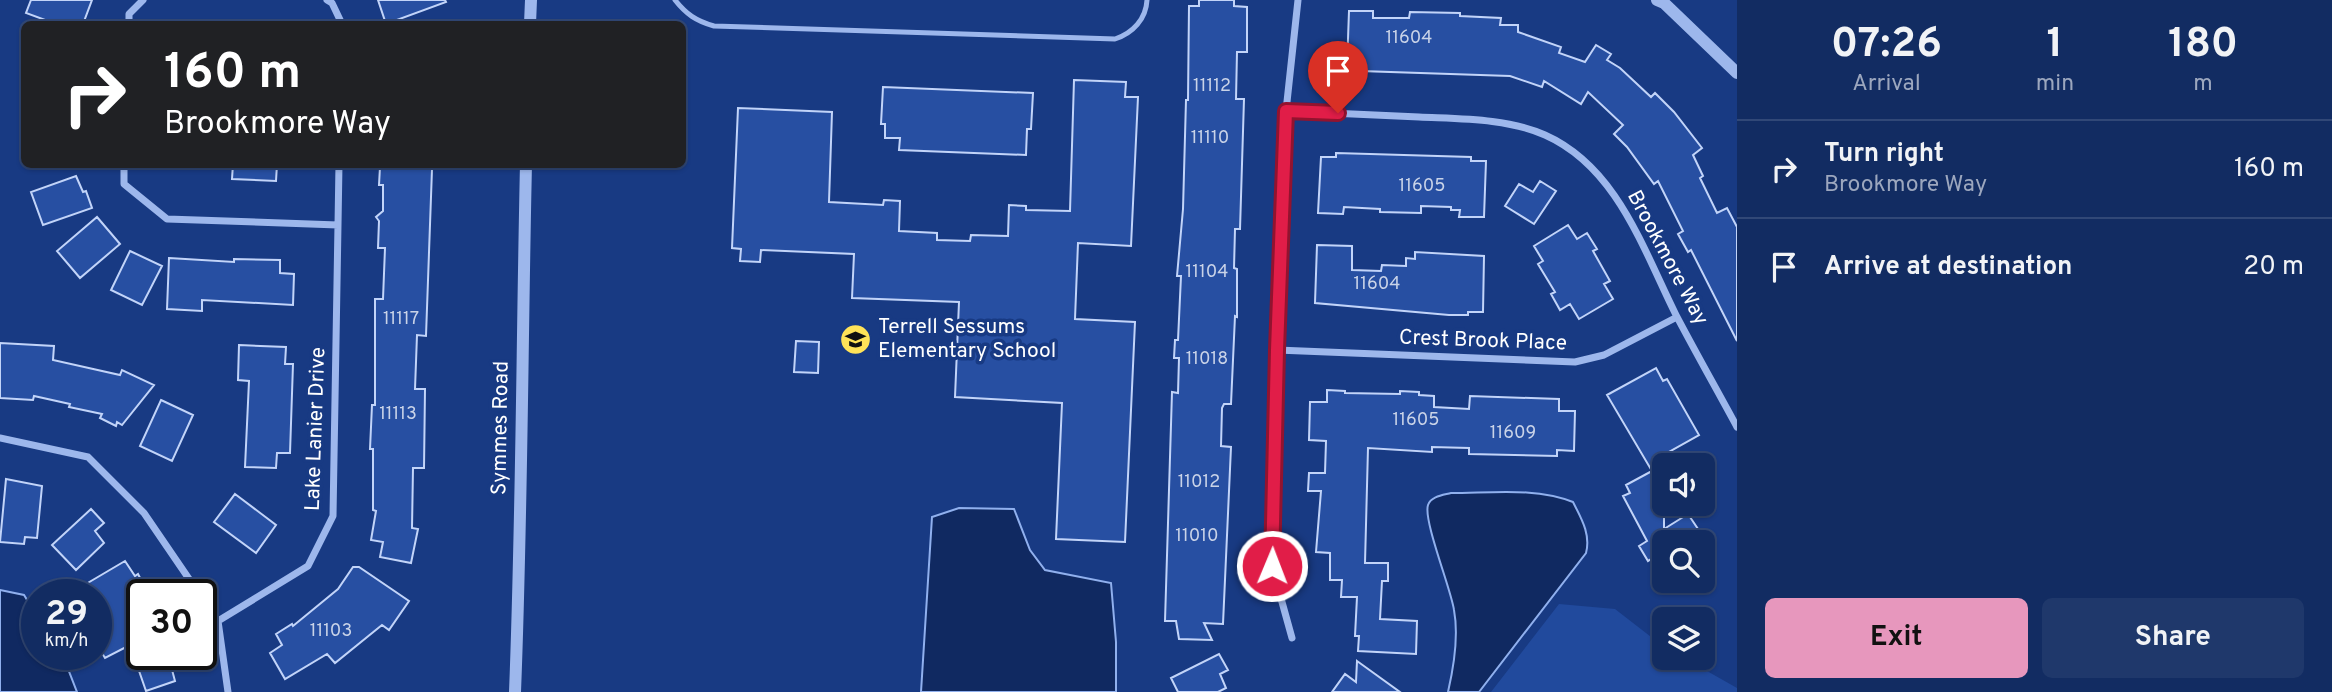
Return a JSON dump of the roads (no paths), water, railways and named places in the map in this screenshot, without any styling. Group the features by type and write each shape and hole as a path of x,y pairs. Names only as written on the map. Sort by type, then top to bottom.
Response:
{"street":[{"path":"129,21 129,14 143,0"},
{"path":"327,0 332,3 341,21"},
{"path":"530,21 531,0"},
{"path":"1292,638 1272,566 1286,111 1298,0"},
{"path":"1657,0 1664,3 1737,73"},
{"name":"Brookmore Way","path":"1286,111 1503,123 1544,135 1574,152 1597,172 1618,198 1677,317 1737,427"},
{"path":"124,168 124,184 167,219 338,225"},
{"name":"Lake Lanier Drive","path":"218,621 308,566 333,516 340,168"},
{"name":"Symmes Road","path":"515,692 520,560 520,399 526,168"},
{"name":"Crest Brook Place","path":"1277,350 1575,362 1604,355 1677,317"},
{"path":"0,438 88,457 144,513 189,579"},
{"path":"218,621 228,692"}],"lane":[{"path":"675,0 685,13 699,22 714,26 1115,38 1128,35 1139,23 1147,0"}],"place":[{"name":"Terrell Sessums Elementary School","path":"855,339"}]}
